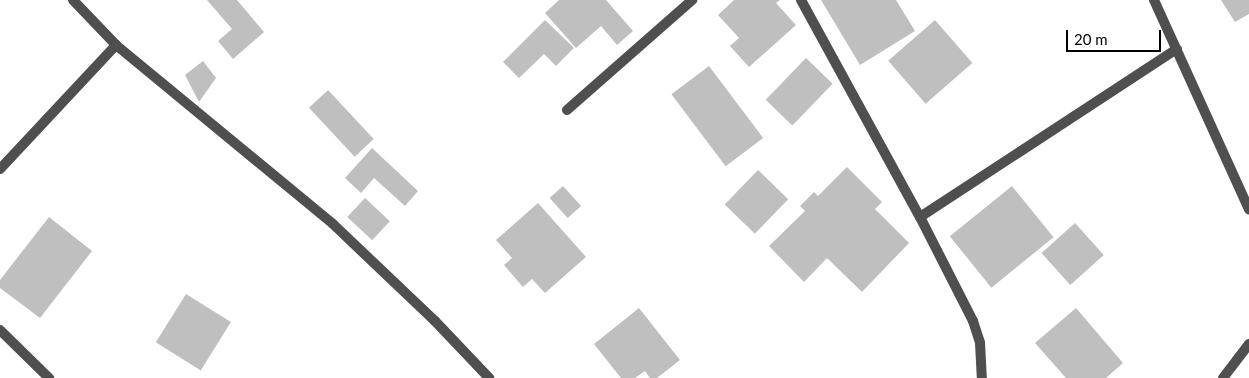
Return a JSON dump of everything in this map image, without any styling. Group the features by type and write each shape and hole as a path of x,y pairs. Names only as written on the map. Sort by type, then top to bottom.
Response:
{"street":[{"path":"73,0 116,45 334,224 435,321 489,378"},
{"path":"567,110 692,0"},
{"path":"801,0 920,217 973,321 980,343 982,378"},
{"path":"1154,0 1249,209"},
{"path":"0,169 116,45"},
{"path":"920,217 1177,50"},
{"path":"0,330 49,378"},
{"path":"1223,378 1249,344"}],"building":[{"path":"207,0 237,0 264,32 233,59 218,41 232,29"},
{"path":"559,0 606,0 633,31 617,45 601,26 576,48 545,13"},
{"path":"734,0 780,0 776,3 796,25 749,67 730,46 739,38 718,15"},
{"path":"821,0 896,0 915,31 860,65"},
{"path":"1221,0 1249,0 1249,14 1235,22"},
{"path":"545,20 574,48 556,66 544,54 519,78 503,62"},
{"path":"935,20 972,63 926,104 888,61"},
{"path":"806,58 833,84 792,125 766,100"},
{"path":"203,61 216,78 199,102 185,75"},
{"path":"709,66 763,138 726,166 671,94"},
{"path":"328,90 374,139 355,157 309,108"},
{"path":"372,148 418,191 405,206 374,178 361,193 345,178"},
{"path":"847,167 882,202 875,209 909,243 862,292 827,258 804,282 769,246 805,211 800,206 814,192 818,196"},
{"path":"758,170 788,199 755,234 725,205"},
{"path":"563,186 581,206 568,218 550,198"},
{"path":"1012,186 1054,237 991,288 950,236"},
{"path":"365,198 390,221 372,240 347,217"},
{"path":"538,203 586,257 545,293 532,279 523,287 504,265 512,258 496,240"},
{"path":"49,217 92,251 40,318 0,288 0,280"},
{"path":"1075,223 1104,255 1070,285 1042,253"},
{"path":"186,294 231,322 201,370 156,342"},
{"path":"639,308 680,360 657,378 650,378 645,371 635,378 621,378 594,344"},
{"path":"1076,308 1123,363 1106,378 1066,378 1035,343"}]}
